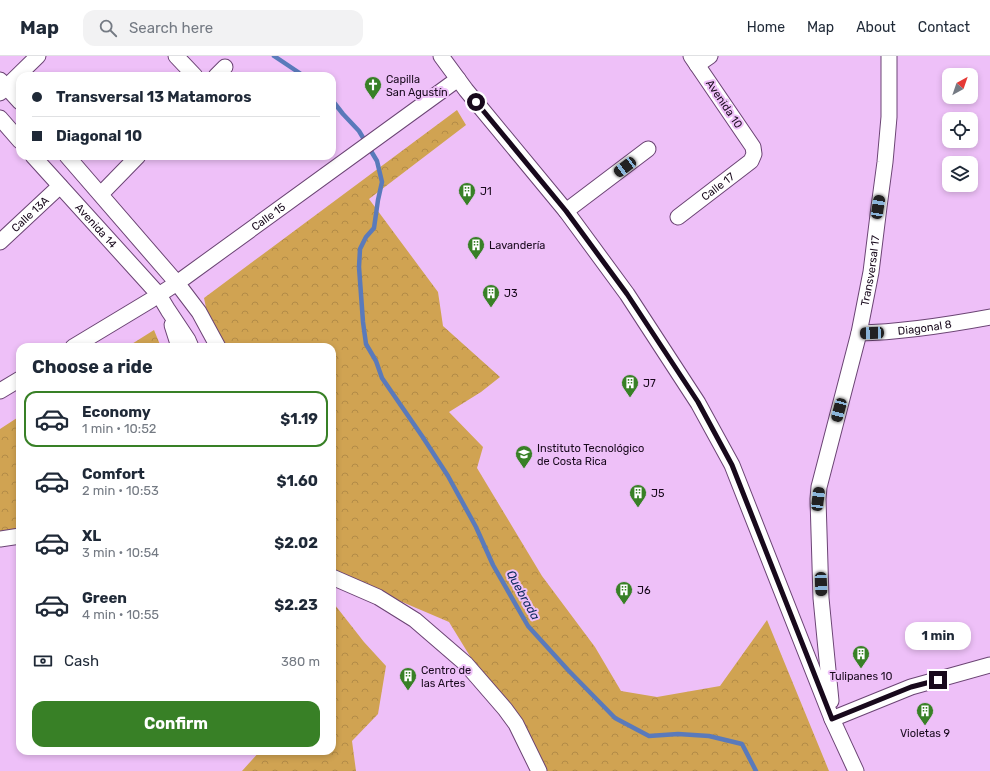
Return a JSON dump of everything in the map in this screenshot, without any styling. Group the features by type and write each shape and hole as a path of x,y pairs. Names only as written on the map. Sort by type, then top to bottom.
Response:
{"street":[{"path":"19,72 38,56"},
{"path":"176,56 191,72"},
{"path":"441,56 458,79 566,211 627,294 698,402 732,465 832,719 856,771"},
{"path":"694,61 710,56"},
{"name":"Transversal 17","path":"832,719 821,598 818,499 819,487 859,333 871,272 878,207 885,162 889,116 889,56"},
{"name":"Avenida 10","path":"694,61 753,147 754,154"},
{"path":"16,74 2,86 16,98"},
{"name":"Calle 15","path":"80,343 177,283 458,79"},
{"path":"0,118 16,136"},
{"path":"566,211 648,149"},
{"name":"Calle 17","path":"678,217 751,160 754,154"},
{"name":"Avenida 14","path":"37,160 159,295 168,310"},
{"path":"70,160 177,283 199,312 216,343"},
{"path":"100,194 134,160"},
{"name":"Calle 13A","path":"0,242 60,186"},
{"path":"168,310 178,343"},
{"path":"168,310 189,343"},
{"name":"Diagonal 8","path":"859,333 886,332 942,326 990,317"},
{"path":"0,391 16,381"},
{"path":"0,539 16,537"},
{"path":"336,579 378,597 415,620 466,664 516,724 539,771"},
{"path":"832,719 911,687 990,665"}],"green space":[{"path":"457,110 466,125 369,199 438,292 443,326 500,377 481,392 449,412 483,447 477,468 542,576 595,647 621,691 657,697 720,686 767,620 829,771 539,771 449,622 336,574 336,343 213,343 204,298"},
{"path":"154,330 159,343 133,343"},
{"path":"16,419 16,530 0,532 0,429"},
{"path":"336,606 364,642 386,666 378,714 352,741 356,771 242,771 256,755 336,755"}],"waterway":[{"path":"274,56 298,72"},
{"name":"Quebrada","path":"336,105 359,131 377,161 382,182 374,228 366,237 360,249 359,267 366,344 376,361 382,378 448,476 476,527 493,565 528,626 615,718 649,736 678,734 709,736 742,744 756,771"}],"place":[{"name":"Capilla San Agustín","path":"373,100"},
{"name":"J1","path":"467,206"},
{"name":"Lavandería","path":"476,260"},
{"name":"J3","path":"491,308"},
{"name":"J7","path":"630,398"},
{"name":"Instituto Tecnológico de Costa Rica","path":"524,469"},
{"name":"J5","path":"638,508"},
{"name":"J6","path":"624,605"},
{"name":"Tulipanes 10","path":"861,669"},
{"name":"Centro de las Artes","path":"408,691"},
{"name":"Violetas 9","path":"925,726"}],"route":[{"path":"476,102 566,211 627,294 698,402 732,465 832,719 911,687 938,680"}]}
